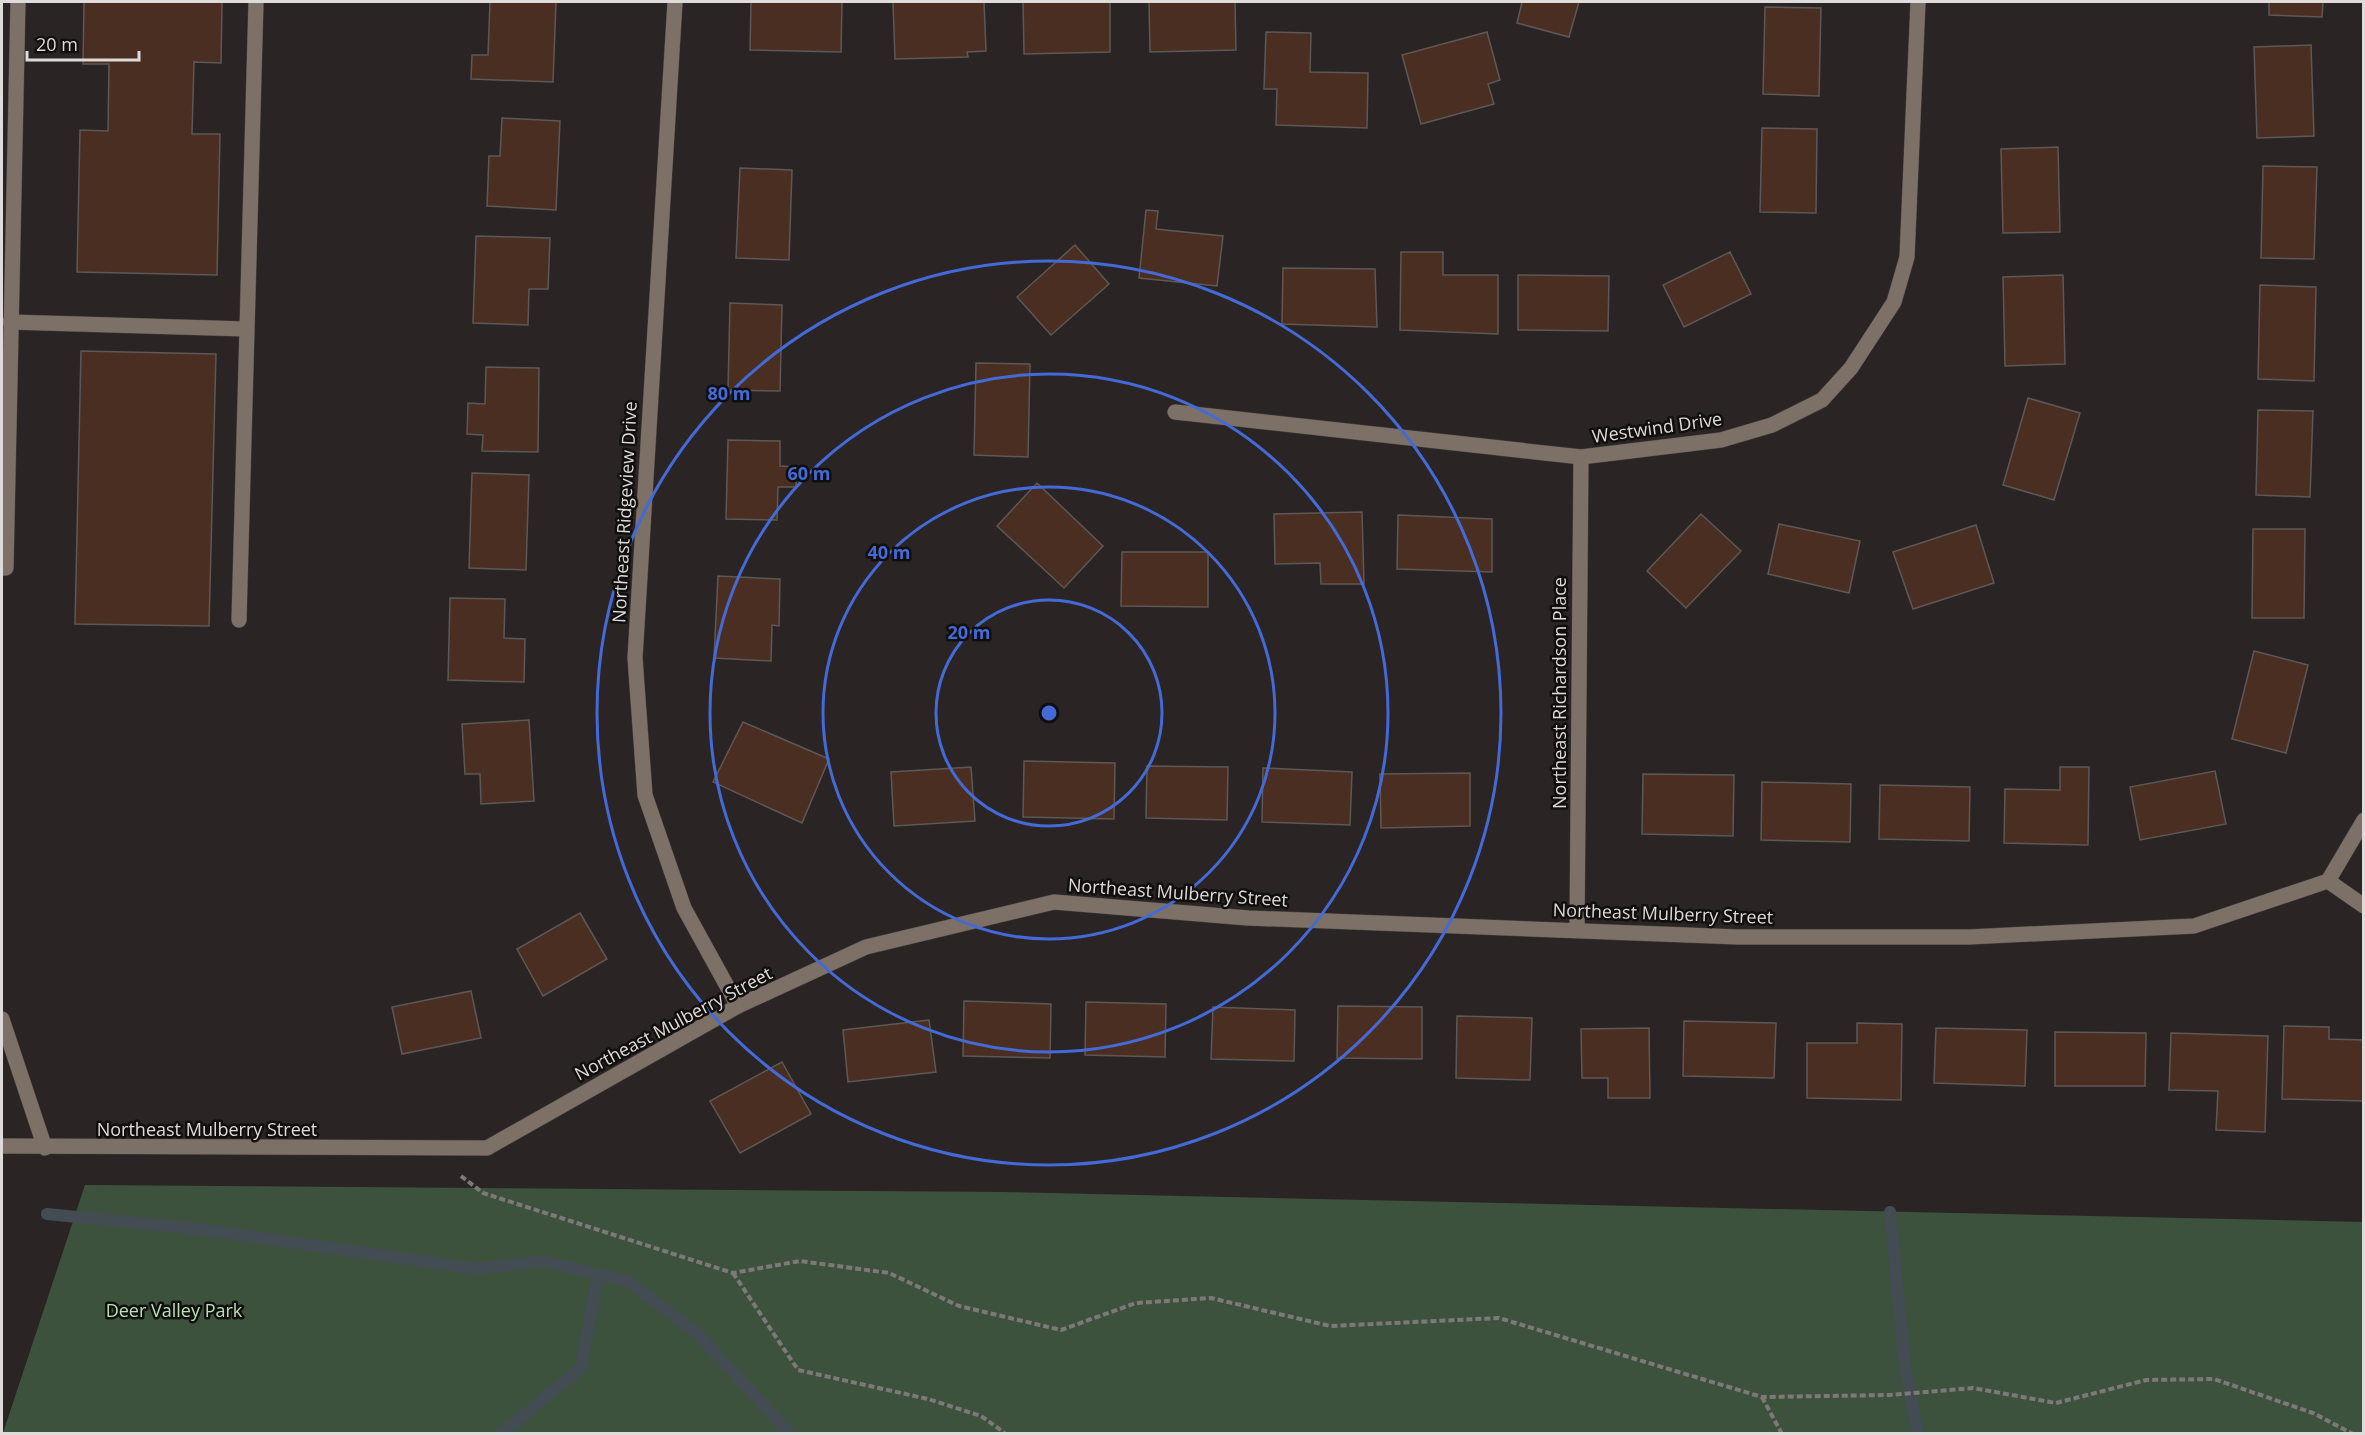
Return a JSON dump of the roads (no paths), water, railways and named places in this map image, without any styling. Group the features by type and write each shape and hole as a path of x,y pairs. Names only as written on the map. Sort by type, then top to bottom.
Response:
{"street":[{"path":"2,568 6,568 10,322 8,95 18,2"},
{"path":"238,620 256,2"},
{"name":"Northeast Ridgeview Drive","path":"675,2 635,658 645,795 684,908 738,1006"},
{"name":"Westwind Drive","path":"1175,412 1581,457 1721,440 1772,425 1822,400 1851,368 1894,302 1907,257 1918,2"},
{"path":"10,322 246,329"},
{"name":"Northeast Richardson Place","path":"1577,930 1581,457"},
{"path":"2364,820 2328,882 2364,906"},
{"name":"Northeast Mulberry Street","path":"2,1146 487,1149 738,1006 866,947 1054,902 1248,918 1738,937 1969,937 2194,926 2328,882"},
{"path":"2,1019 45,1148"}],"waterway":[{"path":"1890,1212 1905,1367 1918,1434"},
{"path":"47,1214 199,1229 477,1269 542,1261 628,1281 697,1333 790,1434"},
{"path":"501,1434 581,1368 598,1274"}],"park label":[{"name":"Deer Valley Park","path":"174,1310"}]}
